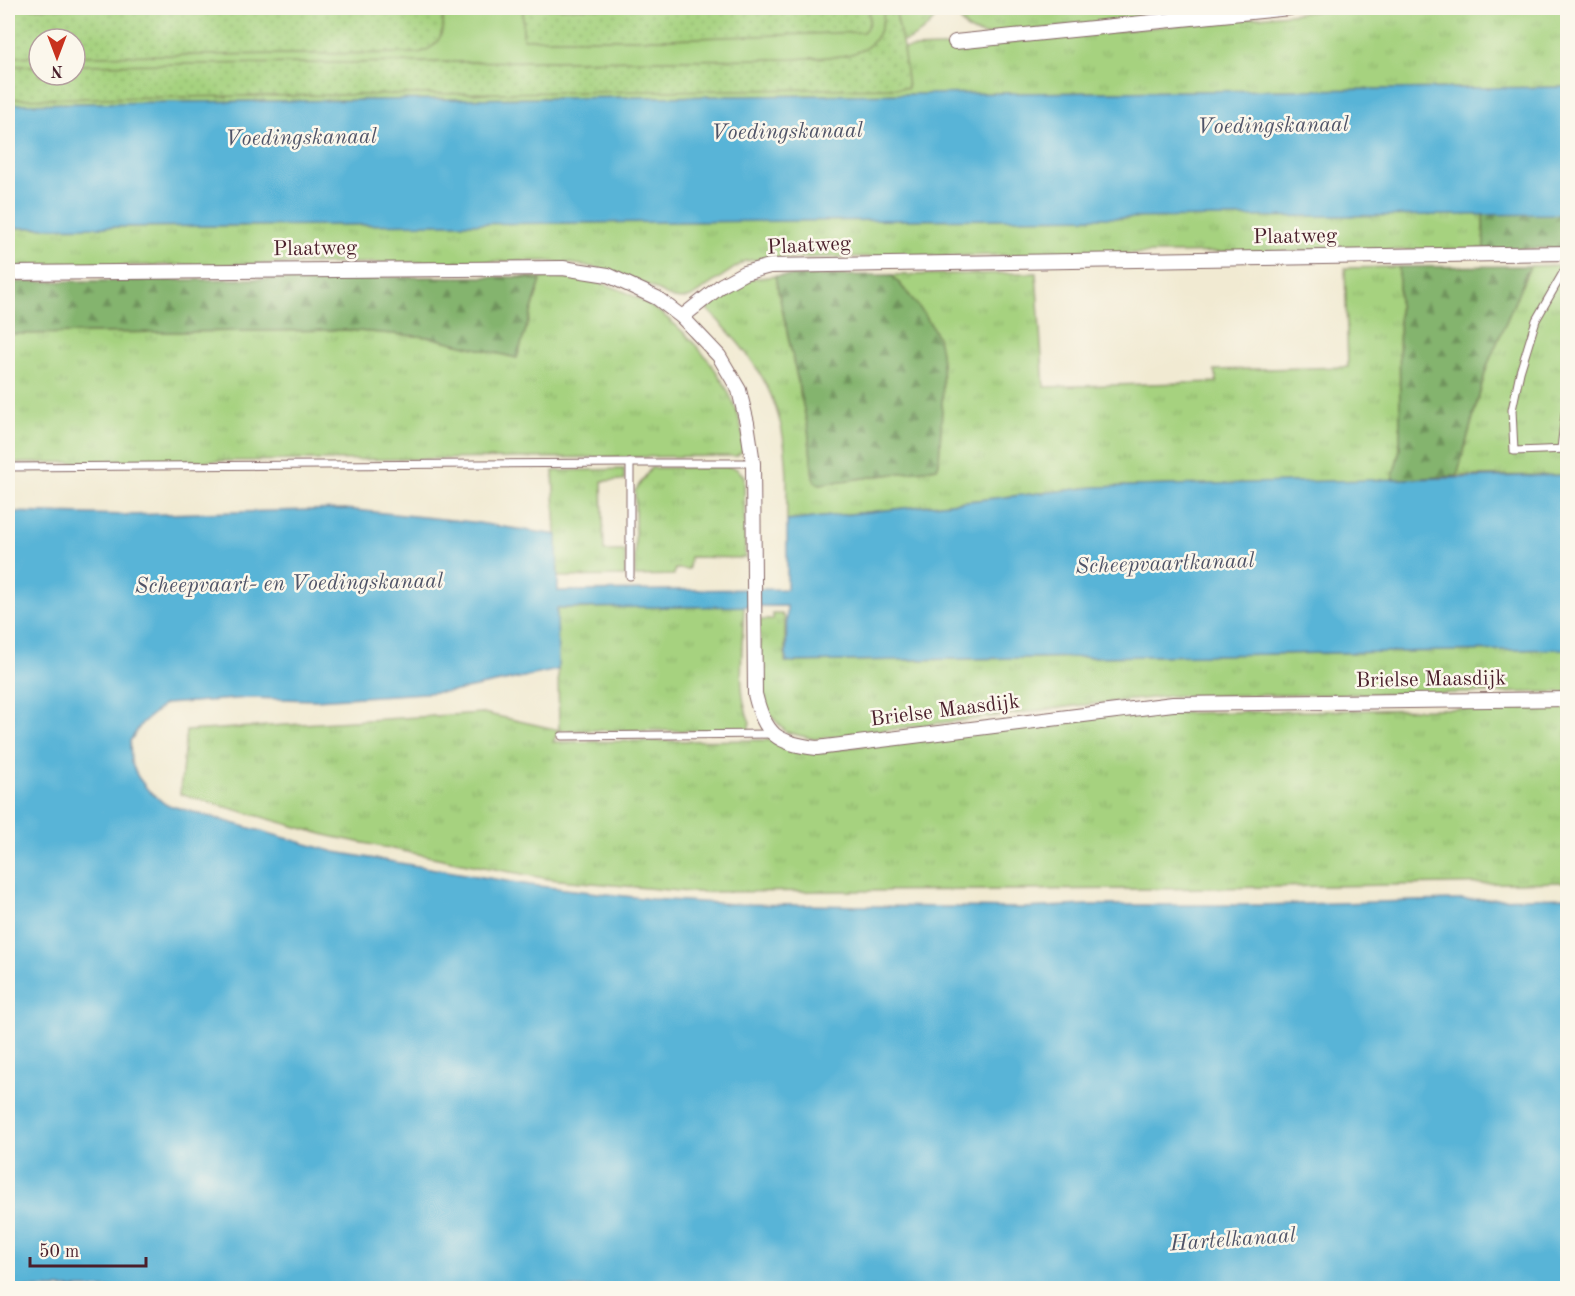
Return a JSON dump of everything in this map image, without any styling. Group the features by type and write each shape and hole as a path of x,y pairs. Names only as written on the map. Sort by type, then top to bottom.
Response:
{"street":[{"path":"955,42 1290,8"},
{"name":"Plaatweg","path":"8,273 563,268 608,275 657,298 682,317 722,285 744,273 770,266 1568,254"},
{"path":"682,317 719,356 739,390 747,423 753,463 755,694 760,715 772,734"},
{"name":"Brielse Maasdijk","path":"772,734 792,745 818,748 1173,704 1568,699"}],"lane":[{"path":"1568,264 1536,320 1520,372 1512,410 1514,451 1564,449 1568,388"},
{"path":"630,463 630,576"},
{"path":"8,467 753,463"},
{"path":"562,736 772,734"}],"green space":[{"path":"8,8 895,8 908,88 8,99"},
{"path":"440,8 523,8 523,39 668,39 863,32 869,24 869,8 884,8 881,26 875,39 866,48 841,56 794,59 87,65 87,56 419,53 433,46 441,36"},
{"path":"884,8 941,8 924,30 899,43"},
{"path":"957,8 1248,8 985,35 965,27"},
{"path":"1350,8 1568,8 1567,87 8,104 8,66 27,72 27,87 87,87 87,75 794,59 912,48 966,46"},
{"path":"27,56 27,66 8,66 8,57"},
{"path":"1483,214 1484,249 770,258 745,261 685,299 669,296 611,271 545,261 8,267 8,228"},
{"path":"1483,214 1567,214 1567,248 1484,249"},
{"path":"1567,265 1567,475 1457,476 1487,366 1530,266"},
{"path":"1530,266 1487,366 1457,476 1392,480 1400,449 1399,267"},
{"path":"1399,267 1400,449 1392,480 1095,487 787,521 787,468 783,437 771,396 751,360 707,309 749,279 775,276 808,428 813,478 820,484 937,468 939,463 942,416 940,345 927,318 892,275 1036,273 1044,387 1217,382 1214,370 1348,367 1345,268"},
{"path":"892,275 927,318 940,345 942,416 939,463 937,468 816,483 813,478 808,428 775,276"},
{"path":"516,277 560,277 603,284 627,293 652,307 676,325 698,347 716,371 731,397 741,424 744,450 736,456 8,463 8,334 345,330 429,337 517,358 541,281"},
{"path":"516,277 541,280 517,358 429,337 345,330 8,334 8,282"},
{"path":"729,467 737,469 744,476 745,558 690,557 689,569 675,569 674,575 635,576 635,491 651,468"},
{"path":"624,469 624,480 602,481 604,551 625,551 625,576 558,577 553,471"},
{"path":"744,606 742,682 743,697 750,722 748,731 559,730 557,608"},
{"path":"773,614 782,614 785,619 785,662 1567,649 1567,692 1170,696 814,739 786,732 764,708 761,696 759,620 773,620"},
{"path":"1567,707 1567,882 1150,889 690,892 549,879 462,863 329,836 180,794 186,731 483,713 559,730 553,742 771,740 791,750 812,752 1118,714"}],"water":[{"name":"Voedingskanaal","path":"1567,87 1567,214 8,228 8,104"},
{"path":"1567,475 1567,649 786,662 787,606 557,608 558,670 456,691 315,700 249,698 165,704 142,723 130,741 131,762 138,777 148,790 165,804 335,852 530,885 651,899 733,904 1023,908 1567,897 1567,1288 8,1288 8,512 128,515 345,509 472,522 557,535 558,591 787,589 787,521 1095,487"}],"water label":[{"name":"Scheepvaartkanaal","path":"1165,564"},
{"name":"Scheepvaart- en Voedingskanaal","path":"289,584"},
{"name":"Hartelkanaal","path":"1233,1240"}]}
